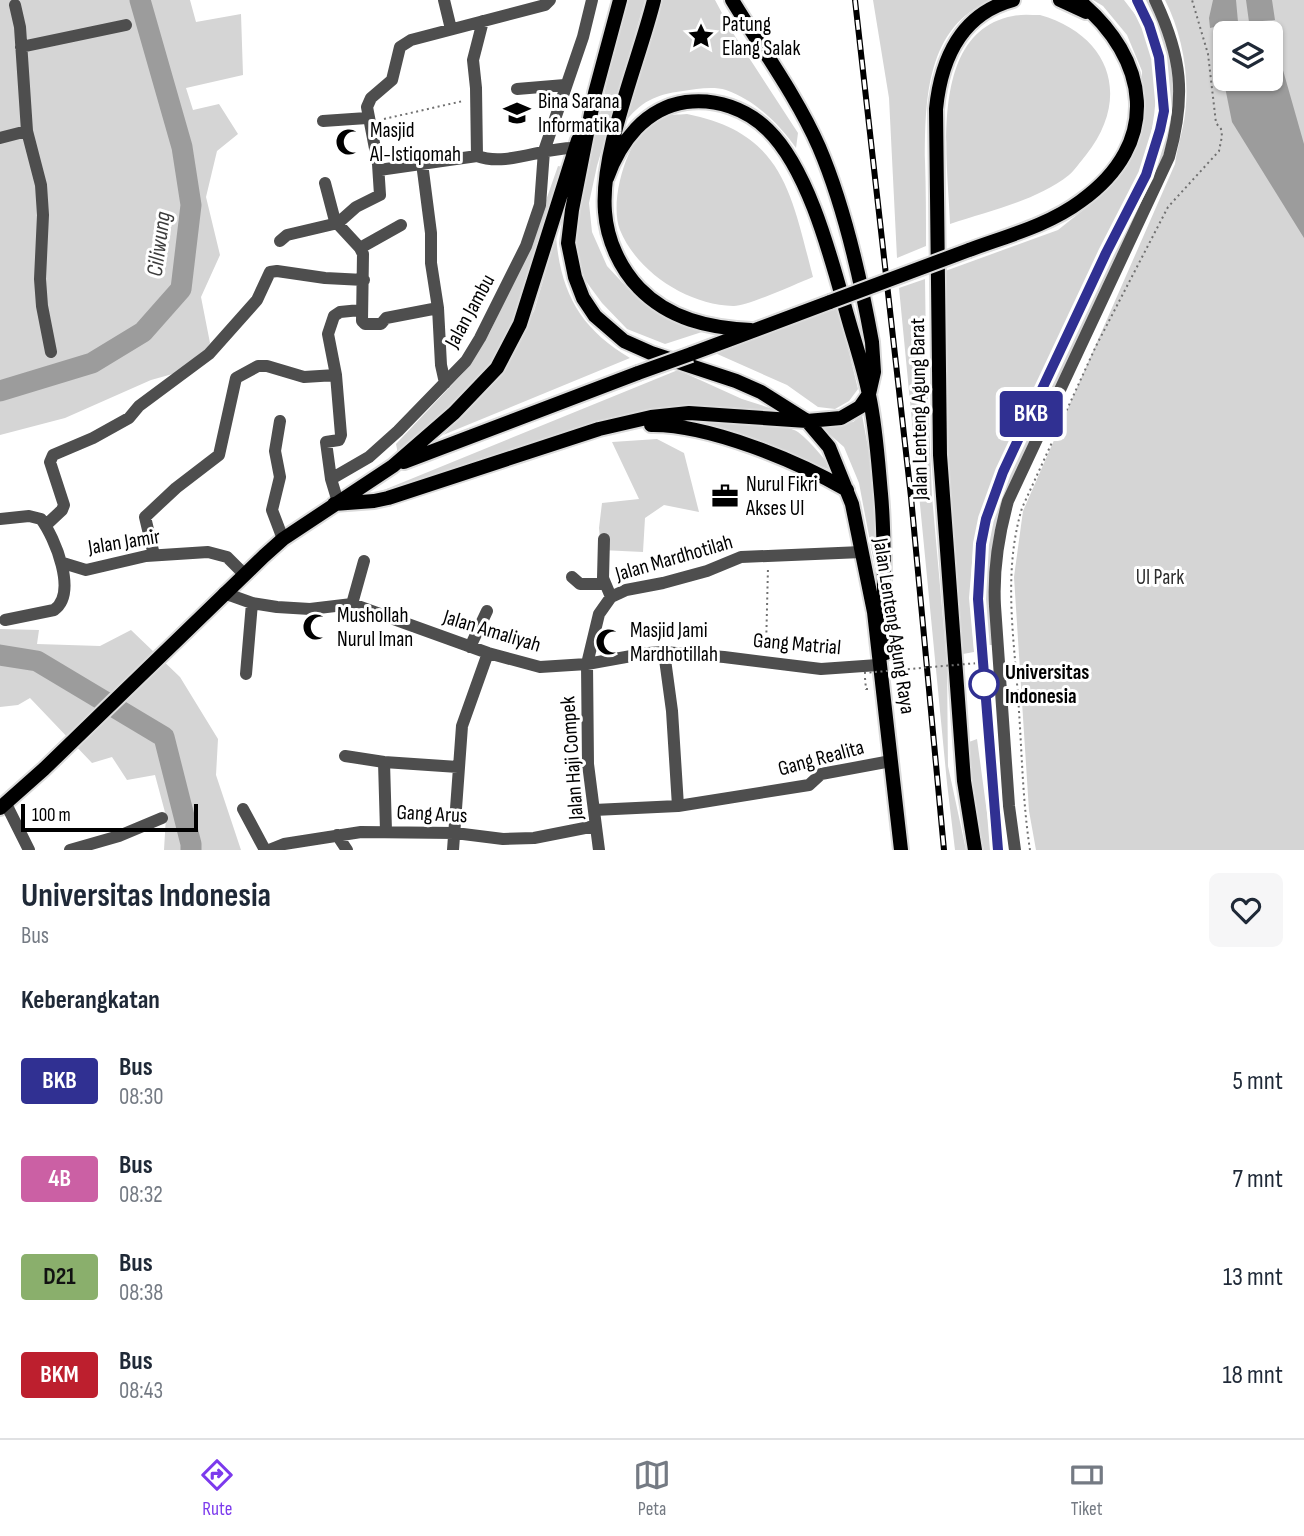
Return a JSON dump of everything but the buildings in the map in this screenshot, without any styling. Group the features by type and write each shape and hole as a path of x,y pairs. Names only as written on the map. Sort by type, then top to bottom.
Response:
{"main road":[{"path":"3,806 283,539 393,466 470,398 497,368 520,324 595,93 620,0"},
{"path":"654,0 612,145 605,212 609,234 618,258 638,286 656,302 684,318 706,325 751,330"},
{"path":"336,503 388,498 627,422 669,415 832,420 848,415 860,407 869,394 874,372 872,342 831,177 800,110 732,0"},
{"name":"Jalan Lenteng Agung Barat","path":"975,850 964,781 941,482 936,124 942,73 958,38 976,17 997,5 1013,0"},
{"path":"1060,0 1083,10 1105,25"},
{"path":"393,466 1045,221 1080,202 1100,185 1122,155 1134,125 1137,92 1128,60 1105,25 1079,0"},
{"name":"Jalan Lenteng Agung Raya","path":"595,93 568,233 572,267 589,307 610,330 631,345 736,380 761,392 807,421 829,447 847,490 874,612 901,850"},
{"path":"607,178 616,155 628,136 652,115 673,105 694,101 713,102 734,108 762,124 785,149 806,189 835,274 869,394 876,431 884,517 885,639 890,695 888,728"},
{"path":"567,439 652,424 686,427 776,456 847,490"}],"street":[{"path":"444,0 451,29"},
{"path":"280,241 287,235 338,223 356,207 380,195 374,137 368,120 369,101 392,80 400,47 411,40 545,5 550,0"},
{"name":"Jalan Jambu","path":"331,479 369,457 398,431 466,361 480,338 526,246 540,205 544,151 583,37 592,0"},
{"path":"998,850 978,599 981,544 986,519 1003,472 1106,253 1146,175 1160,130 1164,111 1159,57 1149,25 1137,0"},
{"path":"1015,850 1009,806 994,580 996,547 1008,501 1158,183 1176,134 1181,106 1178,62 1155,0"},
{"path":"15,5 27,131 41,185 43,215 40,279 51,352"},
{"path":"477,156 477,97 473,60 484,21"},
{"path":"21,47 126,25"},
{"path":"517,89 565,85"},
{"path":"323,121 368,120"},
{"path":"0,138 27,131"},
{"path":"379,170 477,156 488,160 575,148"},
{"path":"422,163 444,383"},
{"path":"326,183 335,221 363,254 364,279 360,310 362,321 365,324 381,324 386,318 438,308"},
{"path":"360,248 401,225"},
{"path":"46,525 64,505 50,462 52,455 93,438 129,418 139,406 209,354 257,300 270,272 364,279"},
{"path":"336,503 326,442 339,440 341,437 336,375 328,337 332,318 341,312 360,310"},
{"path":"154,555 145,516 176,488 219,456 236,378 258,366 304,377 336,375"},
{"path":"280,421 275,451 280,477 272,510 283,539"},
{"path":"0,519 36,516 46,525 58,557 63,563"},
{"path":"604,539 603,578 611,597"},
{"name":"Jalan Jamir","path":"5,620 47,612 59,606 66,594 63,563 86,570 154,555 197,552 227,557 244,574"},
{"name":"Jalan Mardhotilah","path":"587,664 599,614 611,597 626,590 707,571 741,557 862,552"},
{"path":"352,604 364,561"},
{"path":"572,577 580,584 605,584"},
{"name":"Jalan Amaliyah","path":"224,593 252,603 310,609 352,604 470,647 540,667 587,664"},
{"path":"246,674 252,603"},
{"path":"470,647 487,611"},
{"path":"453,850 462,726 488,653"},
{"name":"Gang Matrial","path":"587,664 648,653 664,653 821,668 878,665"},
{"path":"664,653 672,711 678,806"},
{"name":"Jalan Haji Compek","path":"587,664 586,740 599,850"},
{"path":"985,698 1002,696"},
{"path":"345,757 458,767"},
{"name":"Gang Realita","path":"594,810 678,806 809,785 821,774 891,761"},
{"path":"384,762 386,831"},
{"path":"3,806 29,850"},
{"path":"243,809 267,850"},
{"path":"70,850 119,836 162,818"},
{"name":"Gang Arus","path":"267,850 284,844 337,835 386,831 455,833 503,839 534,838 595,826"},
{"path":"337,835 347,850"}],"path":[{"path":"1030,850 1024,807 1010,589 1016,529 1022,508 1096,346 1148,243 1168,207 1219,151 1222,135 1216,123 1208,54 1192,0"},
{"path":"368,120 477,97"},
{"path":"765,661 769,556"},
{"path":"866,689 864,673 978,663"}],"green space":[{"path":"0,0 190,0 196,22 241,14 243,75 186,88 193,110 219,104 238,134 217,151 206,197 220,255 201,297 210,343 194,368 151,380 65,418 0,435"},
{"path":"625,0 645,0 597,166 589,203 592,232 607,266 633,294 660,313 705,331 665,344 627,329 602,303 585,280 575,245 578,213"},
{"path":"658,0 715,0 731,30 798,133 796,148 782,130 756,106 737,94 721,89 693,89 656,97 636,110 623,124"},
{"path":"873,0 992,0 970,12 954,28 942,46 934,67 926,114 926,246 897,258 889,98"},
{"path":"1093,0 1124,0 1143,27 1155,67 1152,129 1136,190 1003,467 974,540 969,598 974,652 963,654 954,552 944,490 937,274 1058,230 1103,194 1132,152 1142,112 1142,71 1127,35 1103,6"},
{"path":"1143,0 1149,0 1153,7 1172,59 1175,87 1168,139 1160,166 995,530 990,570 992,645 987,645 983,600 986,543 997,498 1107,260 1168,108 1167,79 1160,39"},
{"name":"UI Park","path":"1165,0 1304,0 1304,850 1036,850 1029,811 1014,577 1023,511 1175,164 1186,100 1185,70 1176,27"},
{"path":"1040,15 1064,24 1083,37 1097,53 1106,71 1110,90 1108,111 1100,133 1073,171 1056,184 1012,204 950,224 946,135 948,103 955,72 967,47 986,27 1013,16"},
{"path":"687,114 719,123 745,136 764,152 789,194 813,277 760,299 733,306 699,300 682,293 651,272 638,259 620,230 617,217 619,184 624,167 639,136 649,124 663,116"},
{"path":"558,166 563,167 516,315 501,349 474,387 398,454 396,444 463,373 490,332 530,246"},
{"path":"556,237 563,276 576,308 598,335 630,358 443,435 500,373 534,311"},
{"path":"925,279 932,496 947,664 948,766 966,850 955,850 947,783 899,288"},
{"path":"838,307 858,389 849,401 835,409 818,407 787,385 715,353"},
{"path":"678,370 742,399 776,410 672,406 632,414 379,492"},
{"path":"862,415 873,474 882,605 859,483 844,447 820,426 853,422"},
{"path":"689,419 790,428 808,441 835,472 741,434"},
{"path":"657,439 684,453 699,512 664,505 645,518 643,552 601,550 599,528 602,503 639,499 612,442"},
{"path":"0,629 39,630 37,644 100,646 131,630 180,677 218,739 216,775 241,850 164,850 166,816 155,775 127,780 112,757 92,763 30,698 18,705 0,707"},
{"path":"977,739 992,850 984,850 972,794 969,742"}],"shaded area":[{"path":"1213,0 1236,0 1238,21 1213,21 1213,27 1210,28"},
{"path":"1246,0 1272,0 1275,20 1249,21"},
{"path":"1283,70 1304,144 1304,238 1232,122 1226,91 1283,91"}],"waterway":[{"name":"Ciliwung","path":"0,391 92,363 143,332 181,289 191,205 182,147 140,0"},
{"name":"Ciliwung","path":"0,655 37,661 164,737 191,850"}],"railway":[{"path":"855,0 911,497 944,850"}],"bus line":[{"name":"BKB","path":"998,850 978,599 981,544 986,519 1003,472 1106,253 1146,175 1160,130 1164,111 1159,57 1149,25 1137,0"}],"place":[{"name":"Patung Elang Salak","path":"701,36"},
{"name":"Bina Sarana Informatika","path":"517,113"},
{"name":"Masjid Al-Istiqomah","path":"349,142"},
{"name":"Nurul Fikri Akses UI","path":"725,496"},
{"name":"Mushollah Nurul Iman","path":"316,627"},
{"name":"Masjid Jami Mardhotillah","path":"609,642"},
{"name":"Universitas Indonesia","path":"984,684"}]}
